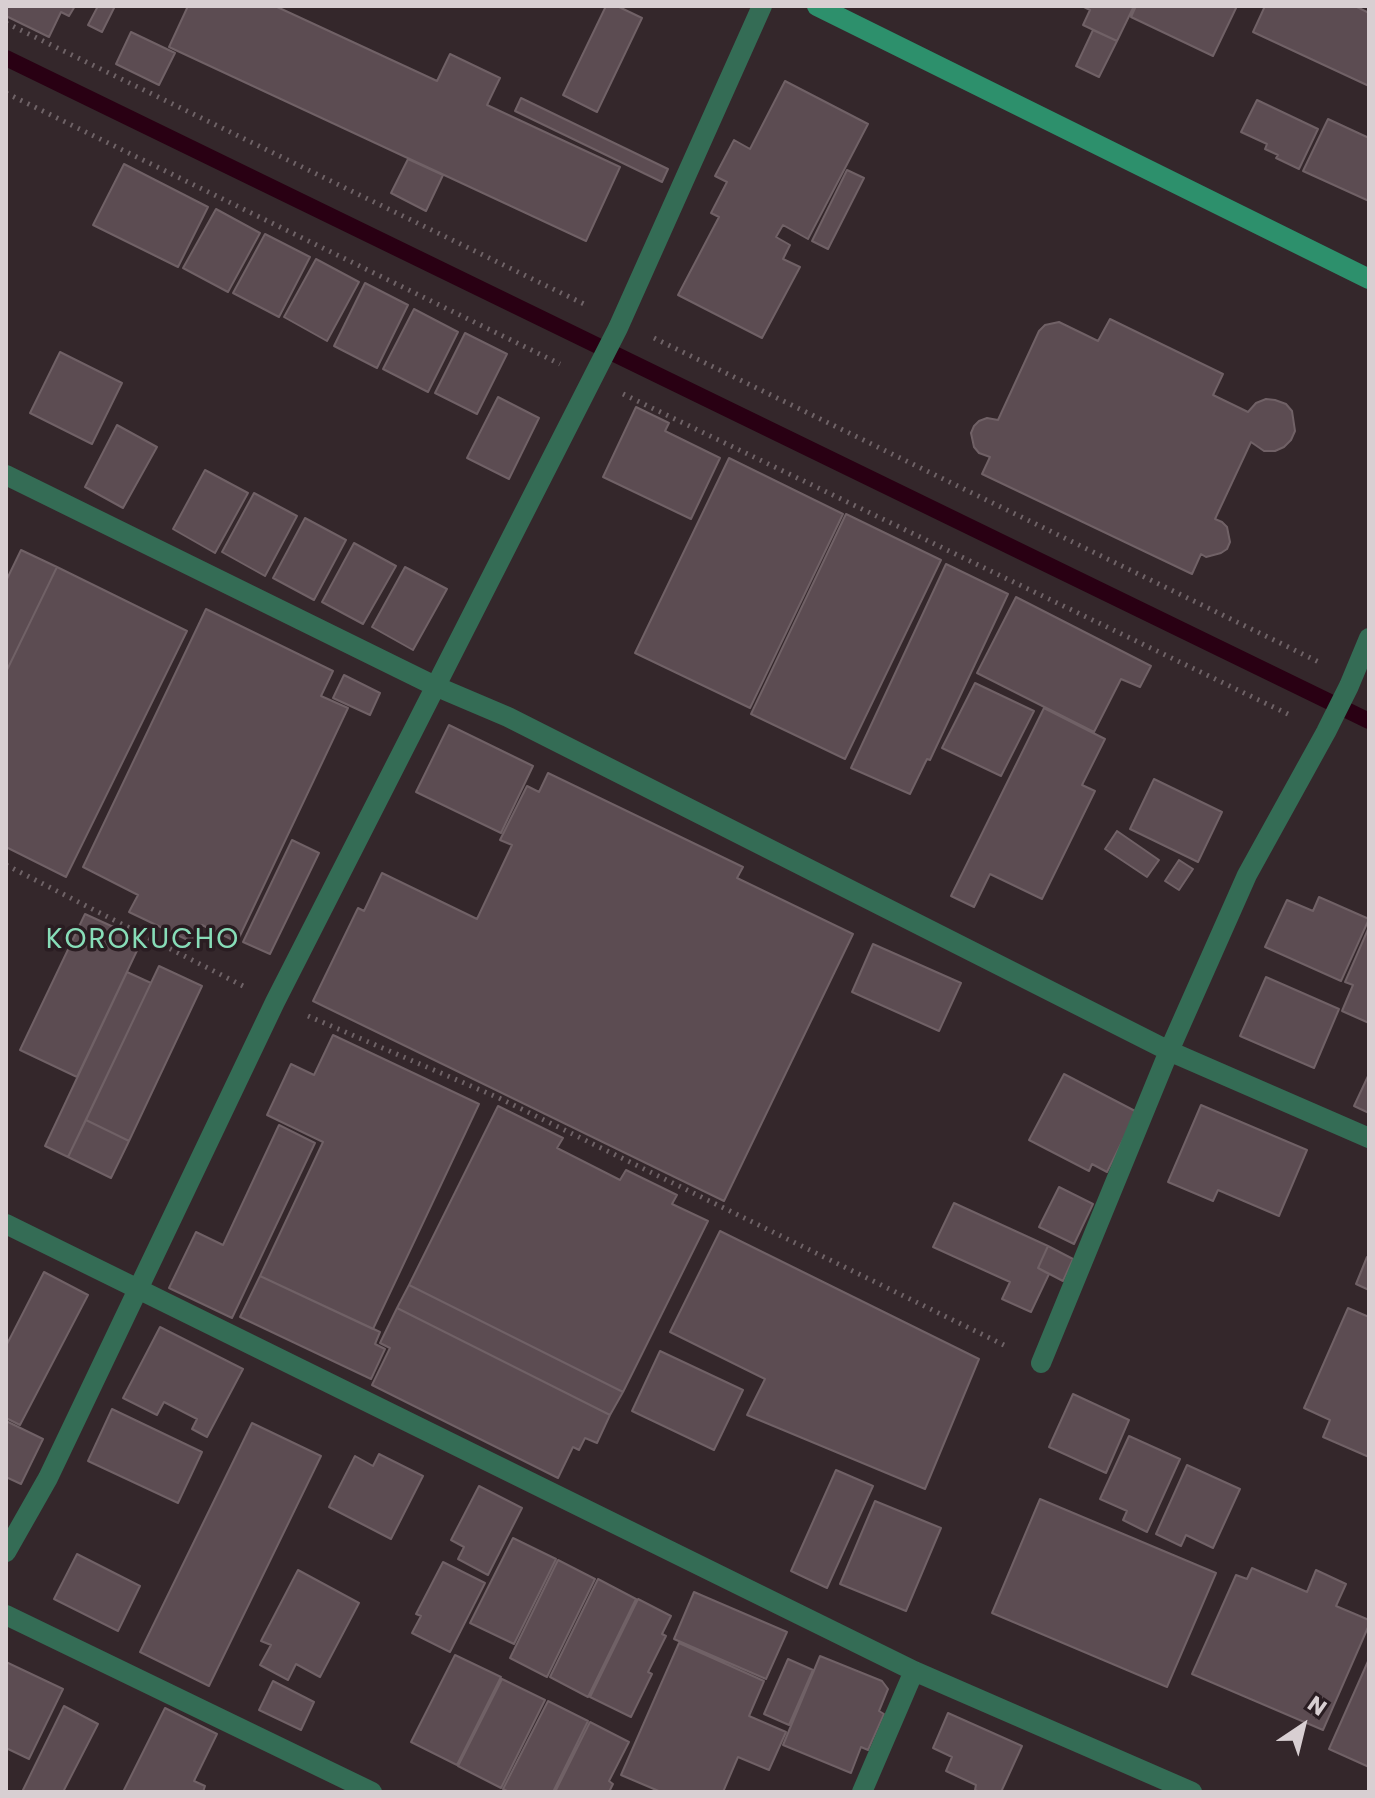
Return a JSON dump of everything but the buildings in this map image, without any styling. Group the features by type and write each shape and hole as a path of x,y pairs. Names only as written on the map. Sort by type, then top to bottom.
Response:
{"street":[{"path":"6,1552 48,1478 275,1002 619,325 762,6"},
{"path":"817,6 1369,279"},
{"path":"6,475 435,686 508,717 1169,1051 1369,1138"},
{"path":"1041,1363 1169,1051 1247,875 1327,730 1369,638"},
{"path":"6,1224 914,1671 1192,1792"},
{"path":"6,1615 372,1792"},
{"path":"862,1792 914,1671"}],"path":[{"path":"6,23 1351,682"},
{"path":"6,93 1327,730"},
{"path":"6,865 275,1002 499,1098 1041,1363"}],"waterway":[{"path":"6,58 1369,721"}],"district":[{"name":"KOROKUCHO","path":"143,941"}]}
